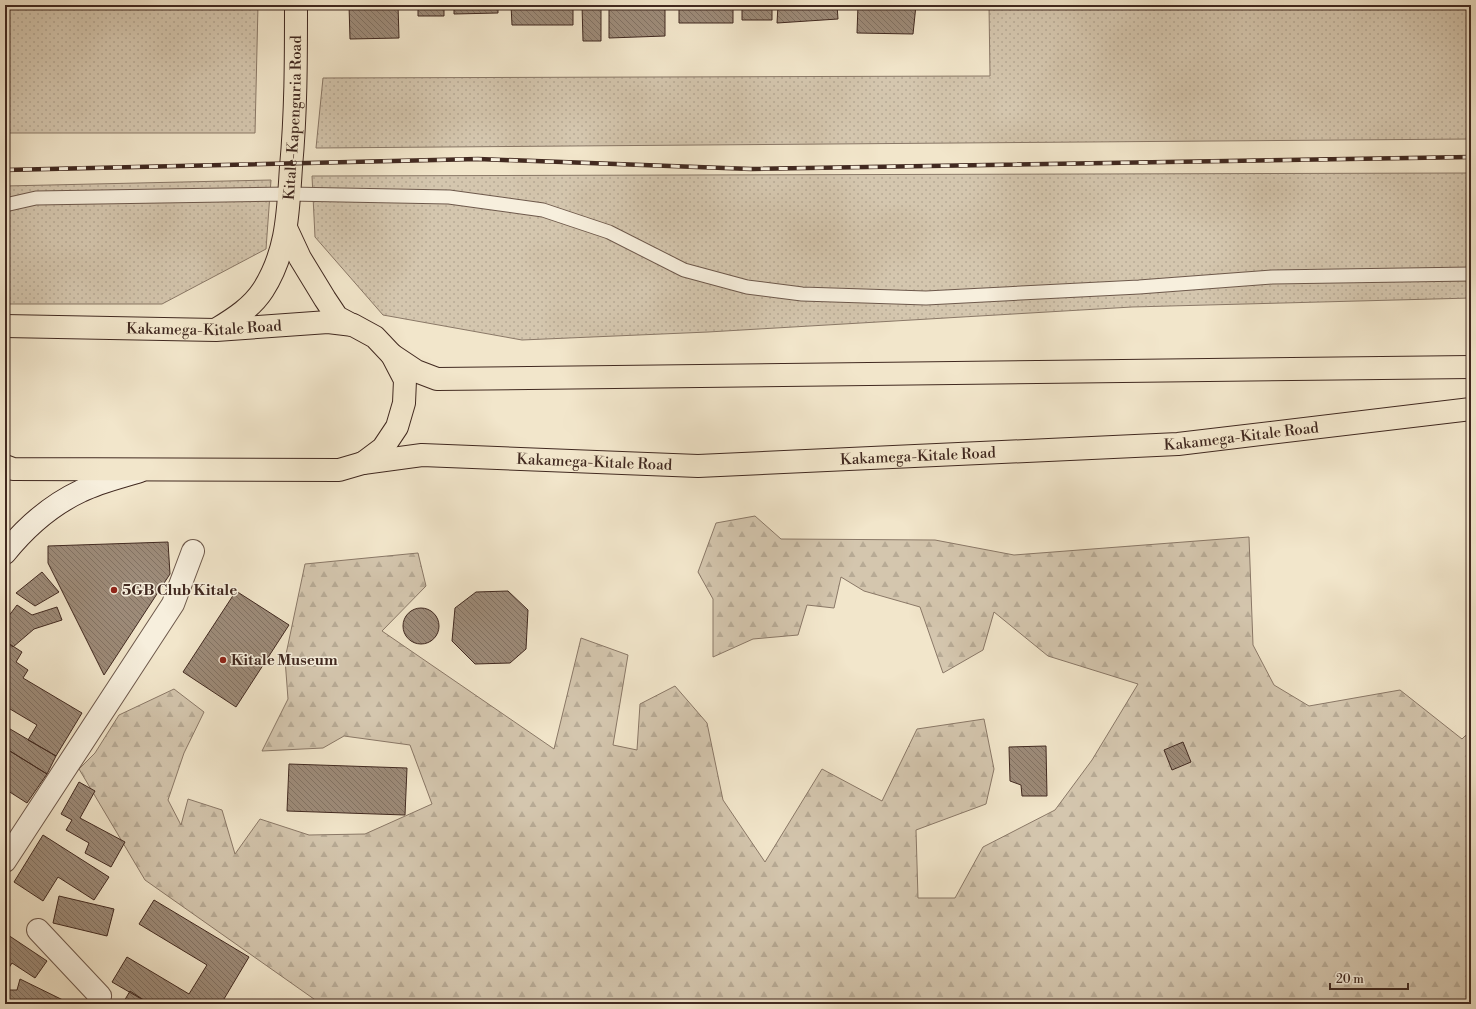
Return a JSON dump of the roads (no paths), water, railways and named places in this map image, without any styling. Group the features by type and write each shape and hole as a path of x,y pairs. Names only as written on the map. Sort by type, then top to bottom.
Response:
{"highway":[{"name":"Kitale-Kapenguria Road","path":"216,330 245,311 263,290 276,266 287,230 296,92 296,5"},
{"name":"Kitale-Kapenguria Road","path":"287,230 300,258 337,317 353,325"},
{"name":"Kakamega-Kitale Road","path":"5,326 216,330 328,322 353,325 375,337 392,355 416,371 437,379 1471,367"},
{"name":"Kakamega-Kitale Road","path":"363,463 383,448 397,427 404,403 405,380 392,355"},
{"name":"Kakamega-Kitale Road","path":"5,466 13,469 339,470 363,463 422,455 698,466 1170,444 1471,409"}],"street":[{"path":"5,553 17,538 48,509 82,490 141,470"},
{"path":"5,861 174,604 192,551"},
{"path":"38,930 100,996 97,1004"}],"lane":[{"path":"5,205 36,198 289,194 449,197 543,210 609,232 684,270 747,287 802,294 926,298 1139,287 1272,277 1471,274"}],"railway":[{"path":"5,170 478,159 751,169 1471,157"}],"place":[{"name":"5GB Club Kitale","path":"114,590"},
{"name":"Kitale Museum","path":"223,660"}]}
